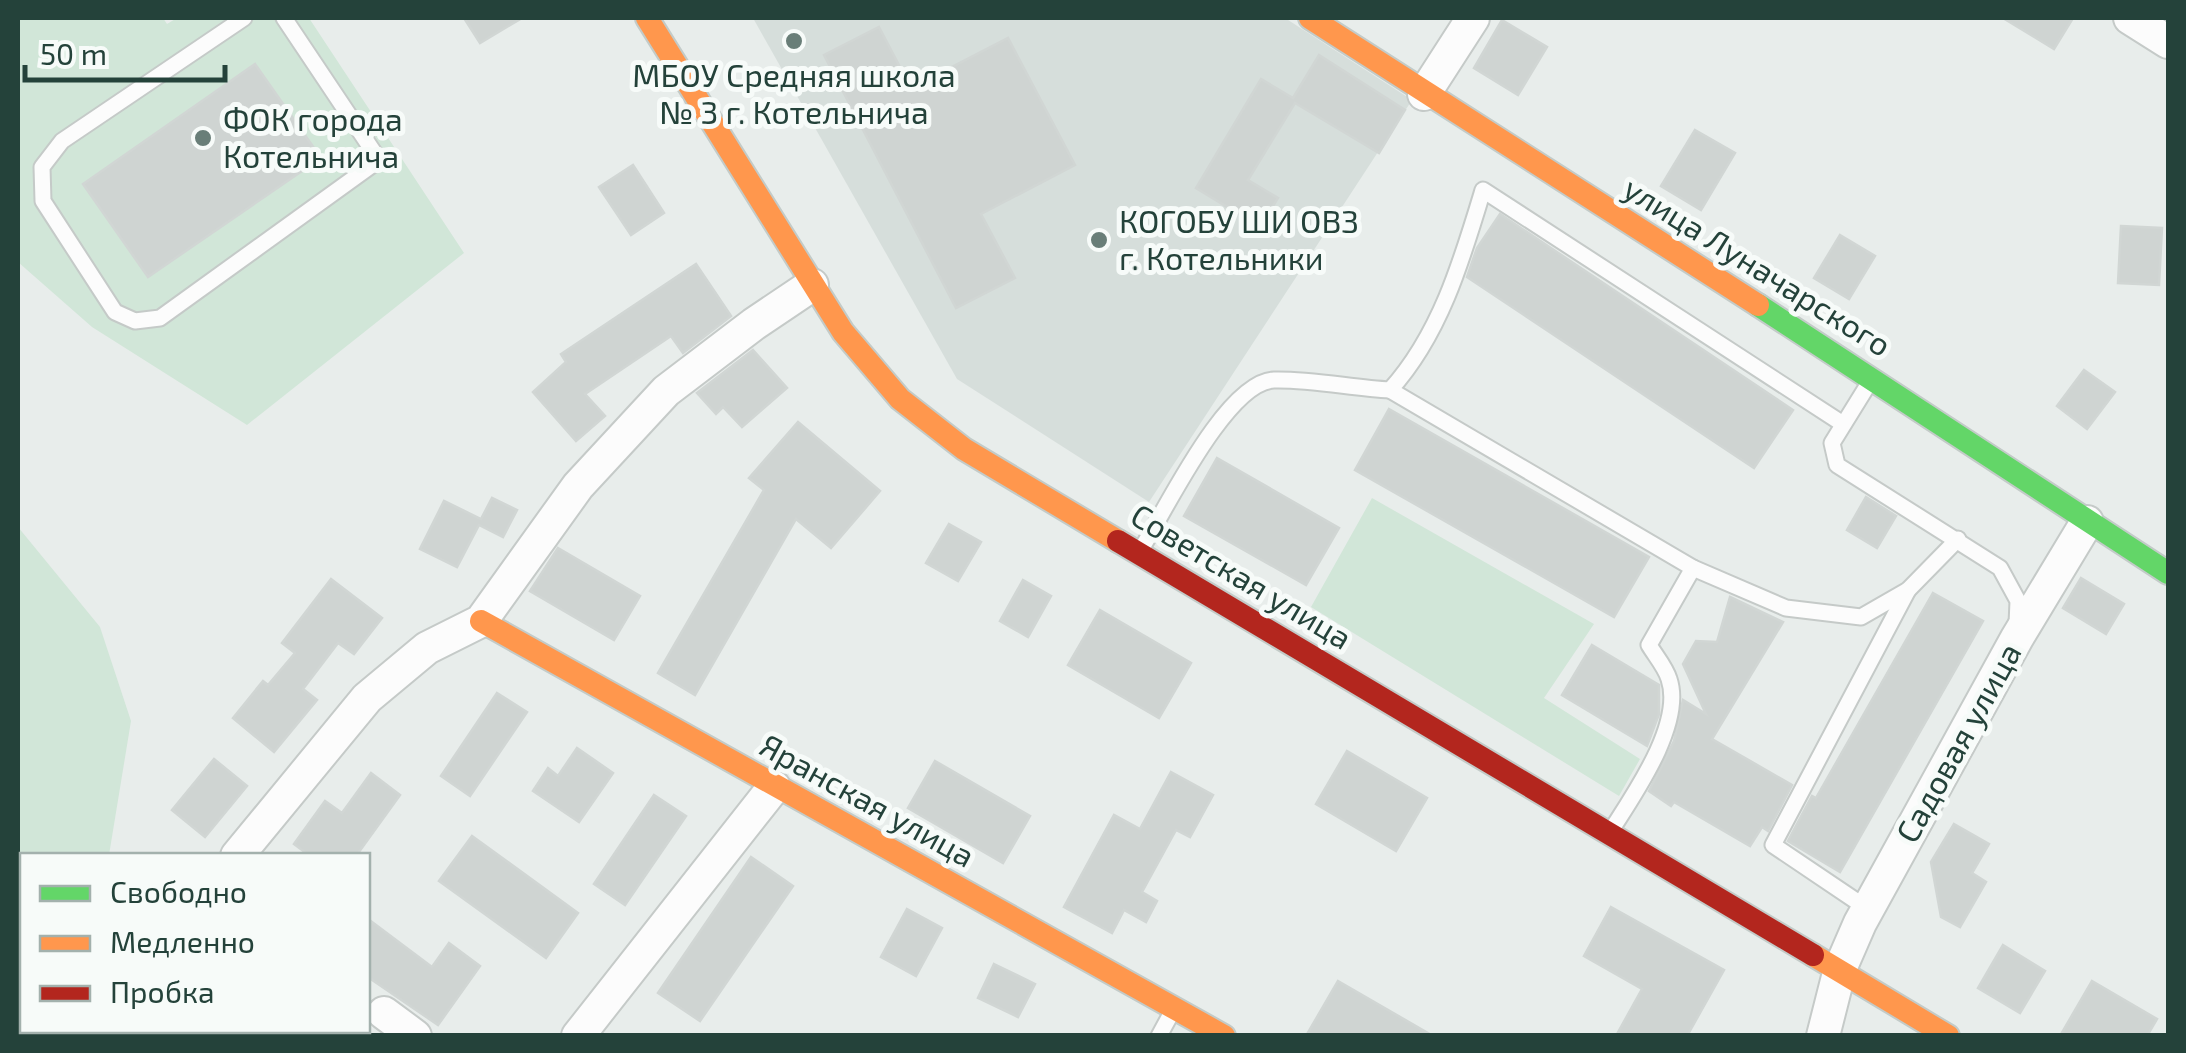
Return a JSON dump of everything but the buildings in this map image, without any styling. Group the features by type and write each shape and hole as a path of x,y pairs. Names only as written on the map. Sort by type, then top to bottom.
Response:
{"street":[{"name":"Советская улица","path":"647,18 843,332 900,399 964,449 1948,1036"},
{"name":"улица Луначарского","path":"1310,18 2168,573"},
{"path":"1424,94 1473,18"},
{"path":"2130,18 2168,42"},
{"path":"240,853 367,698 427,648 481,621 578,486 666,391 812,285"},
{"name":"Садовая улица","path":"1822,1036 1840,969 1868,909 2017,638 2087,522"},
{"name":"Яранская улица","path":"481,621 1224,1036"},
{"path":"578,1036 774,787"},
{"path":"384,1013 414,1036"}],"lane":[{"path":"244,18 62,141 42,166 42,201 114,312 135,321 160,318 379,160 284,18"},
{"path":"1390,390 1414,364 1448,295 1482,190 1843,424"},
{"path":"1872,378 1832,442 1837,465 2000,568 2018,601 2017,638"},
{"path":"1138,554 1200,450 1243,392 1272,380 1390,390 1693,568 1786,608 1861,616 1908,590 1958,540"},
{"path":"1608,834 1637,790 1671,720 1670,680 1649,645 1693,568"},
{"path":"1868,909 1773,845 1908,590"},
{"path":"1159,1036 1174,1008"}],"shaded area":[{"name":"КОГОБУ ШИ ОВЗ г. Котельники","path":"753,18 1285,18 1412,100 1149,502 957,379"}],"green space":[{"name":"ФОК города Котельнича","path":"18,18 163,18 167,24 177,18 309,18 464,253 247,425 92,327 18,262"},
{"path":"1372,498 1594,624 1544,698 1640,759 1619,796 1311,607"},
{"path":"18,527 100,627 131,721 109,853 20,853 20,1033 92,1033 18,1035"}],"traffic: fast":[{"path":"1758,305 2168,573"}],"traffic: slow":[{"path":"647,18 843,332 900,399 964,449 1118,541"},
{"path":"1310,18 1758,305"},
{"path":"481,621 1224,1036"},
{"path":"1813,955 1948,1036"}],"traffic: jam":[{"path":"1118,541 1813,955"}],"place":[{"name":"МБОУ Средняя школа № 3 г. Котельнича","path":"794,41"},
{"name":"ФОК города Котельнича","path":"203,138"},
{"name":"КОГОБУ ШИ ОВЗ г. Котельники","path":"1099,240"}]}
